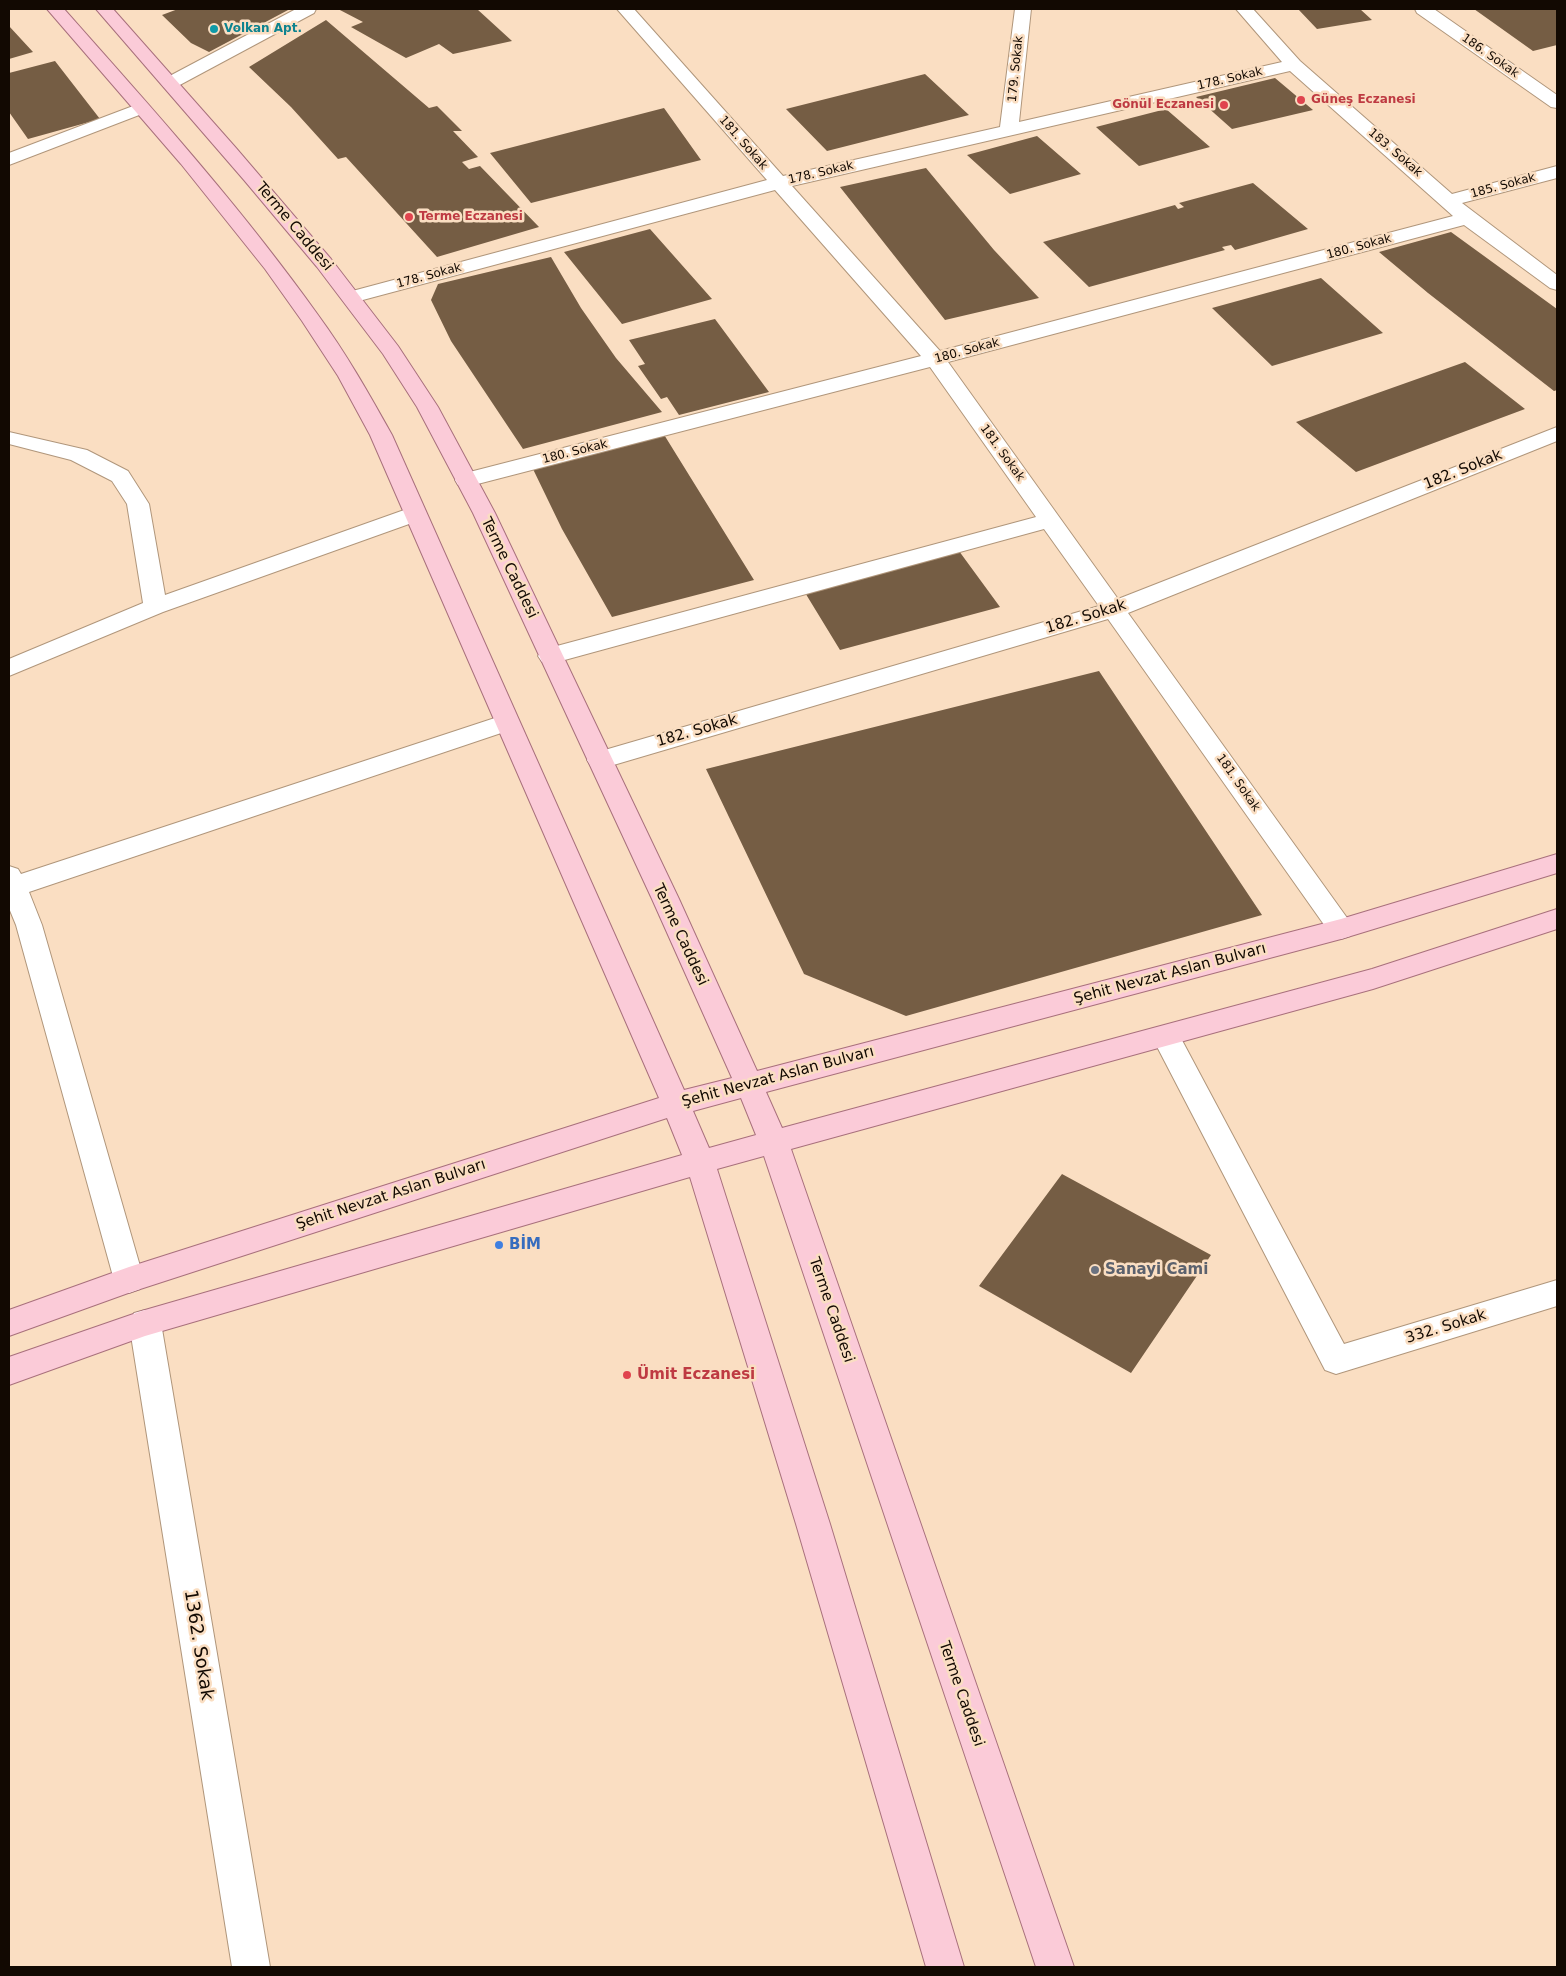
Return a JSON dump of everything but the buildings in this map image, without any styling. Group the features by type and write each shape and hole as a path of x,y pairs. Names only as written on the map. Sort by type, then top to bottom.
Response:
{"main road":[{"path":"54,9 233,215 303,308 359,393 381,435 700,1162 813,1524 945,1967"},
{"name":"Terme Caddesi","path":"104,9 170,83 352,297 406,374 434,418 466,480 600,760 774,1143 1055,1967"},
{"name":"Şehit Nevzat Aslan Bulvarı","path":"9,1323 129,1280 676,1104 1341,929 1557,863"},
{"path":"9,1371 146,1323 700,1162 1166,1037 1373,979 1557,919"}],"street":[{"path":"170,83 308,9"},
{"name":"181. Sokak","path":"625,9 935,359 1115,609 1341,929"},
{"name":"179. Sokak","path":"1009,129 1023,9"},
{"name":"183. Sokak","path":"1244,9 1294,65 1467,218 1557,284"},
{"name":"186. Sokak","path":"1423,9 1557,103"},
{"name":"178. Sokak","path":"352,297 778,182 1294,65"},
{"path":"9,159 141,108"},
{"name":"185. Sokak","path":"1449,201 1557,172"},
{"name":"180. Sokak","path":"466,480 935,359 1467,218"},
{"name":"182. Sokak","path":"600,760 1115,609 1557,433"},
{"path":"9,438 78,455 120,476 138,504 155,608"},
{"path":"9,668 155,608 416,514"},
{"path":"550,656 1050,520"},
{"path":"129,1280 29,925 11,881 507,722"},
{"name":"332. Sokak","path":"1166,1037 1336,1360 1557,1293"},
{"name":"1362. Sokak","path":"146,1323 251,1967"}],"place":[{"name":"Volkan Apt.","path":"214,29"},
{"name":"Güneş Eczanesi","path":"1301,100"},
{"name":"Gönül Eczanesi","path":"1224,105"},
{"name":"Terme Eczanesi","path":"409,217"},
{"name":"BİM","path":"499,1245"},
{"name":"Sanayi Cami","path":"1095,1270"},
{"name":"Ümit Eczanesi","path":"627,1375"}]}
